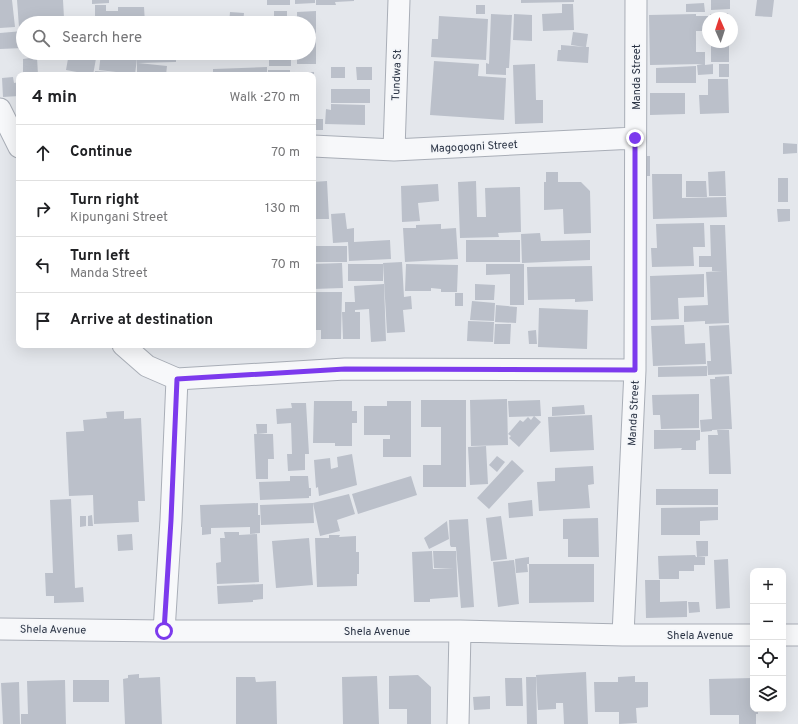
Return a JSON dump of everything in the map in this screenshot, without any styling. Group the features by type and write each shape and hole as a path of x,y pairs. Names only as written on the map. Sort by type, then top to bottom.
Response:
{"street":[{"name":"Tundwa St","path":"394,150 399,0"},
{"name":"Manda Street","path":"623,634 635,370 636,0"},
{"path":"0,106 16,115"},
{"path":"0,109 16,141"},
{"name":"Magogogni Street","path":"316,146 394,150 635,138"},
{"path":"126,348 147,366 177,379 345,369 635,370"},
{"path":"164,631 171,520 177,379"},
{"name":"Shela Avenue","path":"0,628 164,631 460,631 750,635"},
{"path":"458,724 460,631"},
{"path":"786,635 798,635"}],"building":[{"path":"0,0 12,0 15,27 0,28"},
{"path":"17,0 63,0 64,16 18,16"},
{"path":"92,0 109,0 109,3 92,4"},
{"path":"267,0 290,0 290,5 267,5"},
{"path":"295,0 315,0 315,3 295,4"},
{"path":"316,0 354,1 335,2 336,5 316,5"},
{"path":"521,0 574,0 574,2 521,3"},
{"path":"711,0 730,0 730,9 711,10"},
{"path":"757,0 774,0 772,17 755,16"},
{"path":"704,3 705,12 686,12 686,4"},
{"path":"562,4 573,4 574,30 543,31 542,14 562,13"},
{"path":"95,5 106,5 106,11 118,11 118,7 144,7 145,16 95,16"},
{"path":"476,5 485,5 485,14 476,14"},
{"path":"274,11 287,11 287,16 274,16"},
{"path":"316,11 316,16 297,16 297,12"},
{"path":"230,12 244,13 244,16 230,16"},
{"path":"491,14 512,15 509,68 506,68 506,75 486,74 486,63 489,64"},
{"path":"514,14 532,15 532,41 513,40"},
{"path":"696,14 696,16 702,16 702,31 696,31 696,52 705,52 705,65 713,64 713,74 698,75 697,65 703,64 650,65 649,15"},
{"path":"439,16 488,19 486,60 431,57 432,39 438,39"},
{"path":"16,32 16,48 0,49 0,33"},
{"path":"573,32 588,34 586,47 589,47 588,63 557,61 558,50 561,50 561,45 585,47 571,45"},
{"path":"711,48 729,48 729,62 711,62"},
{"path":"23,60 37,60 38,72 23,72"},
{"path":"68,60 96,60 94,72 77,72 66,70"},
{"path":"100,60 137,60 135,72 99,70"},
{"path":"137,60 176,60 176,62 138,63 167,66 166,72 137,72"},
{"path":"269,60 291,60 291,66 269,66"},
{"path":"297,60 316,60 316,64 297,64"},
{"path":"434,61 479,64 478,76 506,78 504,120 430,115"},
{"path":"535,64 536,100 543,100 543,123 515,124 513,65"},
{"path":"719,64 729,64 729,77 719,77"},
{"path":"696,66 696,83 656,83 656,68"},
{"path":"267,67 267,72 213,72 213,69"},
{"path":"331,67 345,67 345,78 331,78"},
{"path":"356,67 372,67 372,80 357,80"},
{"path":"268,70 290,70 290,72 268,72"},
{"path":"13,77 14,83 16,83 16,96 3,97 2,78"},
{"path":"708,79 728,79 729,113 700,114 699,95 708,95"},
{"path":"331,89 370,89 370,103 331,103"},
{"path":"650,93 685,93 685,114 650,115"},
{"path":"331,104 365,105 365,125 325,124 326,109 331,110"},
{"path":"316,119 323,119 323,130 316,130"},
{"path":"783,143 797,144 797,153 783,154"},
{"path":"637,156 650,156 650,176 637,176"},
{"path":"725,171 726,196 709,196 708,172"},
{"path":"546,172 558,172 558,182 581,182 590,191 591,233 564,234 563,209 544,210 544,182 546,182"},
{"path":"652,174 682,174 682,198 726,197 727,217 653,219"},
{"path":"778,178 788,178 788,202 778,202"},
{"path":"327,181 329,219 316,219 316,182"},
{"path":"476,181 477,217 486,217 485,188 520,187 521,232 498,233 499,237 460,238 458,182"},
{"path":"686,181 706,181 707,197 686,197"},
{"path":"438,184 439,201 418,203 420,221 402,222 401,186"},
{"path":"777,209 790,209 790,221 778,222"},
{"path":"345,213 347,229 354,228 354,242 390,240 391,259 349,261 348,242 333,243 331,214"},
{"path":"704,223 705,247 693,247 694,266 652,267 651,248 657,248 656,224"},
{"path":"441,224 441,229 456,228 458,259 405,262 403,228 416,228 416,225"},
{"path":"710,225 725,225 729,323 705,324 705,321 684,322 684,306 708,305 706,272 722,271 712,271 712,267 699,267 699,256 711,256"},
{"path":"540,233 541,241 590,240 590,260 522,263 521,234"},
{"path":"466,240 520,240 520,262 466,262"},
{"path":"316,246 347,246 347,262 316,262"},
{"path":"402,262 404,297 411,296 412,309 403,310 405,332 387,333 383,263"},
{"path":"342,263 343,288 316,289 316,264"},
{"path":"348,264 383,264 383,281 348,281"},
{"path":"406,264 458,265 457,292 441,292 441,289 431,288 431,291 405,291"},
{"path":"486,264 524,264 524,305 510,305 510,274 486,275"},
{"path":"592,266 593,301 575,302 575,299 528,300 527,267"},
{"path":"704,274 704,297 678,298 679,319 651,320 650,276"},
{"path":"384,284 386,341 371,342 369,309 355,310 355,312 360,312 360,339 343,339 342,312 345,312 345,302 355,302 354,286"},
{"path":"475,284 495,285 494,300 475,300"},
{"path":"316,292 342,292 341,339 321,339 321,330 316,330"},
{"path":"455,293 463,293 463,306 455,306"},
{"path":"472,301 495,303 494,321 470,320"},
{"path":"496,305 517,307 516,323 495,322"},
{"path":"539,308 588,310 587,349 538,347"},
{"path":"468,321 494,322 493,342 467,341"},
{"path":"495,324 511,324 510,344 494,344"},
{"path":"684,325 685,344 705,343 706,364 653,366 651,326"},
{"path":"729,325 732,374 708,375 707,361 711,361 709,326"},
{"path":"536,330 537,344 529,344 528,331"},
{"path":"707,366 707,376 658,377 658,367"},
{"path":"729,376 732,429 701,432 700,420 712,419 710,379"},
{"path":"699,394 699,428 661,429 660,415 653,415 652,395"},
{"path":"507,399 508,445 471,446 470,400"},
{"path":"421,400 466,400 466,487 423,487 423,465 441,465 441,427 421,427"},
{"path":"540,400 541,416 509,417 508,401"},
{"path":"314,401 352,401 352,411 357,411 357,423 352,423 352,446 335,446 335,443 313,443"},
{"path":"387,401 411,401 411,457 383,457 383,439 390,439 390,435 364,435 364,406 387,406"},
{"path":"291,403 306,403 309,454 305,454 305,470 288,471 287,454 292,454 291,423 277,424 276,409 292,408"},
{"path":"584,405 585,414 552,416 552,407"},
{"path":"124,411 124,419 141,418 145,501 138,501 139,522 94,524 93,495 69,496 66,432 84,431 83,420 107,418 106,412"},
{"path":"592,415 594,450 550,452 548,417"},
{"path":"534,416 541,422 519,447 509,438 511,436 508,434 520,420 523,422 528,417 531,420"},
{"path":"256,424 267,424 267,433 257,434"},
{"path":"654,430 700,430 700,440 696,441 696,450 681,450 682,448 654,449"},
{"path":"717,430 729,430 731,474 709,474 708,435 718,435"},
{"path":"254,434 273,434 274,459 268,459 268,479 256,479"},
{"path":"486,446 488,484 470,485 468,447"},
{"path":"352,454 357,485 319,496 318,487 316,488 314,460 330,458 331,469 338,467 337,457"},
{"path":"497,456 505,462 497,472 489,465"},
{"path":"512,460 524,471 489,509 477,498"},
{"path":"593,466 594,484 588,485 590,508 539,511 537,482 555,481 555,468"},
{"path":"290,476 308,476 309,488 311,488 311,496 309,496 309,498 260,500 259,482 290,481"},
{"path":"411,476 417,495 358,514 352,494"},
{"path":"656,489 718,489 718,505 656,505"},
{"path":"349,494 355,514 337,520 340,531 320,536 313,503"},
{"path":"71,499 75,588 83,587 84,602 54,603 54,596 46,596 45,573 53,573 50,500"},
{"path":"532,500 533,516 509,518 508,503"},
{"path":"258,503 260,533 250,534 250,527 211,528 211,534 202,535 200,505"},
{"path":"313,503 314,523 261,525 260,505"},
{"path":"718,507 718,520 700,521 700,535 661,535 661,508"},
{"path":"92,515 93,526 88,526 88,516"},
{"path":"80,516 86,516 86,526 80,527"},
{"path":"501,516 507,559 491,561 486,518"},
{"path":"598,518 599,557 568,557 568,539 563,539 563,519"},
{"path":"468,519 474,607 461,608 456,547 451,547 450,545 449,520"},
{"path":"447,521 449,539 429,549 424,538"},
{"path":"224,532 239,532 239,535 257,534 259,582 217,584 216,563 221,562 220,538 225,538"},
{"path":"132,534 133,550 118,551 117,535"},
{"path":"329,535 340,535 339,537 356,536 356,552 359,552 359,574 357,574 357,586 317,587 315,538 329,538"},
{"path":"309,538 313,585 276,588 272,541"},
{"path":"696,541 708,541 708,556 697,557"},
{"path":"432,551 433,569 454,568 434,568 433,551 456,551 458,597 430,599 430,602 414,602 412,552"},
{"path":"695,555 696,557 705,557 705,565 694,565 694,571 679,571 679,579 659,579 658,556"},
{"path":"529,557 529,564 527,564 528,572 516,573 515,559"},
{"path":"728,559 730,608 716,609 714,560"},
{"path":"514,560 519,604 498,607 493,562"},
{"path":"529,564 594,564 594,602 529,603"},
{"path":"645,580 660,580 660,602 687,601 687,617 646,618"},
{"path":"263,584 263,599 253,600 253,602 218,604 217,586"},
{"path":"688,602 699,602 700,612 689,613"},
{"path":"586,672 588,724 564,724 563,703 556,703 556,709 538,710 536,675"},
{"path":"139,674 139,678 160,677 162,724 125,724 123,679 128,678 128,675"},
{"path":"418,675 431,687 431,724 407,724 407,709 389,709 389,676"},
{"path":"377,676 379,724 343,724 342,677"},
{"path":"635,676 635,682 648,682 648,707 636,708 637,723 619,724 619,712 595,712 594,682 618,682 618,677"},
{"path":"236,677 255,677 256,682 276,681 277,724 236,724"},
{"path":"526,677 536,677 537,724 527,724"},
{"path":"505,678 522,678 523,706 506,706"},
{"path":"750,678 750,712 758,712 758,714 756,714 756,724 739,724 739,715 710,715 709,679"},
{"path":"65,680 66,724 21,724 21,714 28,714 27,681"},
{"path":"73,680 109,680 109,702 73,702"},
{"path":"19,682 20,724 3,724 1,683"},
{"path":"490,696 490,709 474,710 473,697"}],"route":[{"path":"164,631 171,520 177,379 345,369 635,370 635,138"}]}
